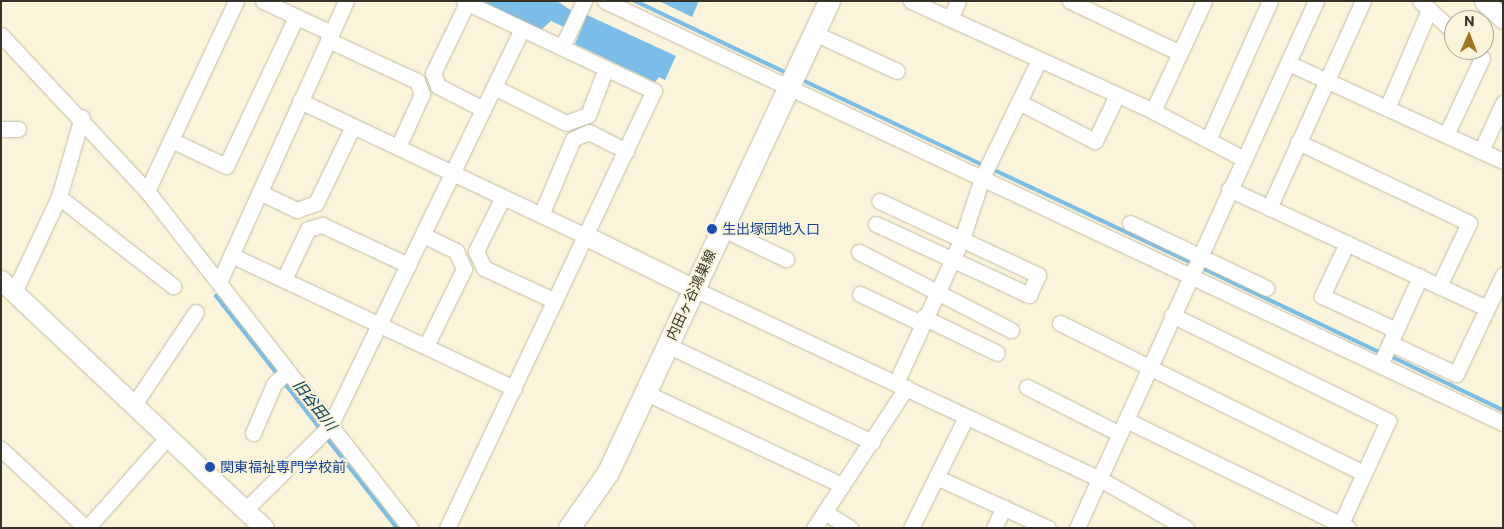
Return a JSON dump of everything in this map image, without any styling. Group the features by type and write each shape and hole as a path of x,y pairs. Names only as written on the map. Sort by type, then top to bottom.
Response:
{"main road":[{"name":"内田ヶ谷鴻巣線","path":"569,528 608,472 814,33 823,3"}],"street":[{"path":"147,191 236,1"},
{"path":"264,1 417,81 422,94 398,147"},
{"path":"220,280 346,1"},
{"path":"562,47 584,1"},
{"path":"605,1 1503,423"},
{"path":"911,1 1153,111 1242,158"},
{"path":"950,19 958,1"},
{"path":"1070,1 1180,53"},
{"path":"1153,111 1204,1"},
{"path":"1208,140 1270,1"},
{"path":"1077,528 1198,255 1316,1"},
{"path":"1269,208 1363,1"},
{"path":"1484,1 1503,18"},
{"path":"447,528 654,91 465,2 433,73 438,86 484,109"},
{"path":"1387,108 1424,5 1444,23"},
{"path":"171,140 226,166 296,17"},
{"path":"245,510 330,426 522,28"},
{"path":"814,33 897,71"},
{"path":"1,36 82,117 147,191 220,280 410,528"},
{"path":"814,528 872,442 901,385 922,320 934,291 962,239 982,178 1039,60"},
{"path":"1446,135 1481,60"},
{"path":"1288,63 1503,161"},
{"path":"494,87 566,123 588,115 606,68"},
{"path":"1019,102 1095,141 1117,95"},
{"path":"300,101 453,172 694,289 1100,479 1186,528"},
{"path":"1481,151 1499,122 1503,103"},
{"path":"82,117 59,198 5,284 264,528"},
{"path":"259,192 297,210 316,203 353,126"},
{"path":"1,129 18,129"},
{"path":"541,214 573,139 589,132 626,151"},
{"path":"1298,142 1469,222 1439,286"},
{"path":"1229,189 1487,308"},
{"path":"503,197 476,250 484,268 555,301"},
{"path":"59,198 172,286"},
{"path":"876,224 1028,295 1038,275 879,201"},
{"path":"1130,223 1266,288"},
{"path":"284,280 308,230 322,226 408,265"},
{"path":"722,229 786,259"},
{"path":"423,235 456,251 464,269 426,346"},
{"path":"1346,243 1322,296 1456,374 1503,275"},
{"path":"859,252 1011,330"},
{"path":"231,255 514,388"},
{"path":"1380,365 1420,277"},
{"path":"860,294 997,353"},
{"path":"133,406 196,312"},
{"path":"1126,420 1343,527 1364,473 1388,421 1172,315"},
{"path":"1060,323 1148,369 1364,473"},
{"path":"667,345 872,442"},
{"path":"253,433 274,384 288,371"},
{"path":"1027,386 1120,434"},
{"path":"644,392 842,485"},
{"path":"911,528 966,417"},
{"path":"1,449 86,528 167,438"},
{"path":"936,477 1048,528"},
{"path":"994,528 1004,508"},
{"path":"825,512 850,528"}],"water":[{"path":"480,1 557,1 572,11 564,27 551,21 541,30"},
{"path":"659,1 699,1 692,17"},
{"path":"587,15 676,56 665,80 659,77 655,82 575,44"}],"waterway":[{"path":"635,1 789,74"},
{"path":"800,79 983,165"},
{"path":"990,168 1194,264"},
{"path":"1200,267 1381,353"},
{"name":"旧谷田川","path":"216,296 278,375"},
{"path":"1388,355 1503,410"},
{"name":"旧谷田川","path":"282,380 321,430"},
{"name":"旧谷田川","path":"325,436 397,528"}],"place":[{"name":"生出塚団地入口","path":"712,229"},
{"name":"関東福祉専門学校前","path":"210,467"}]}
